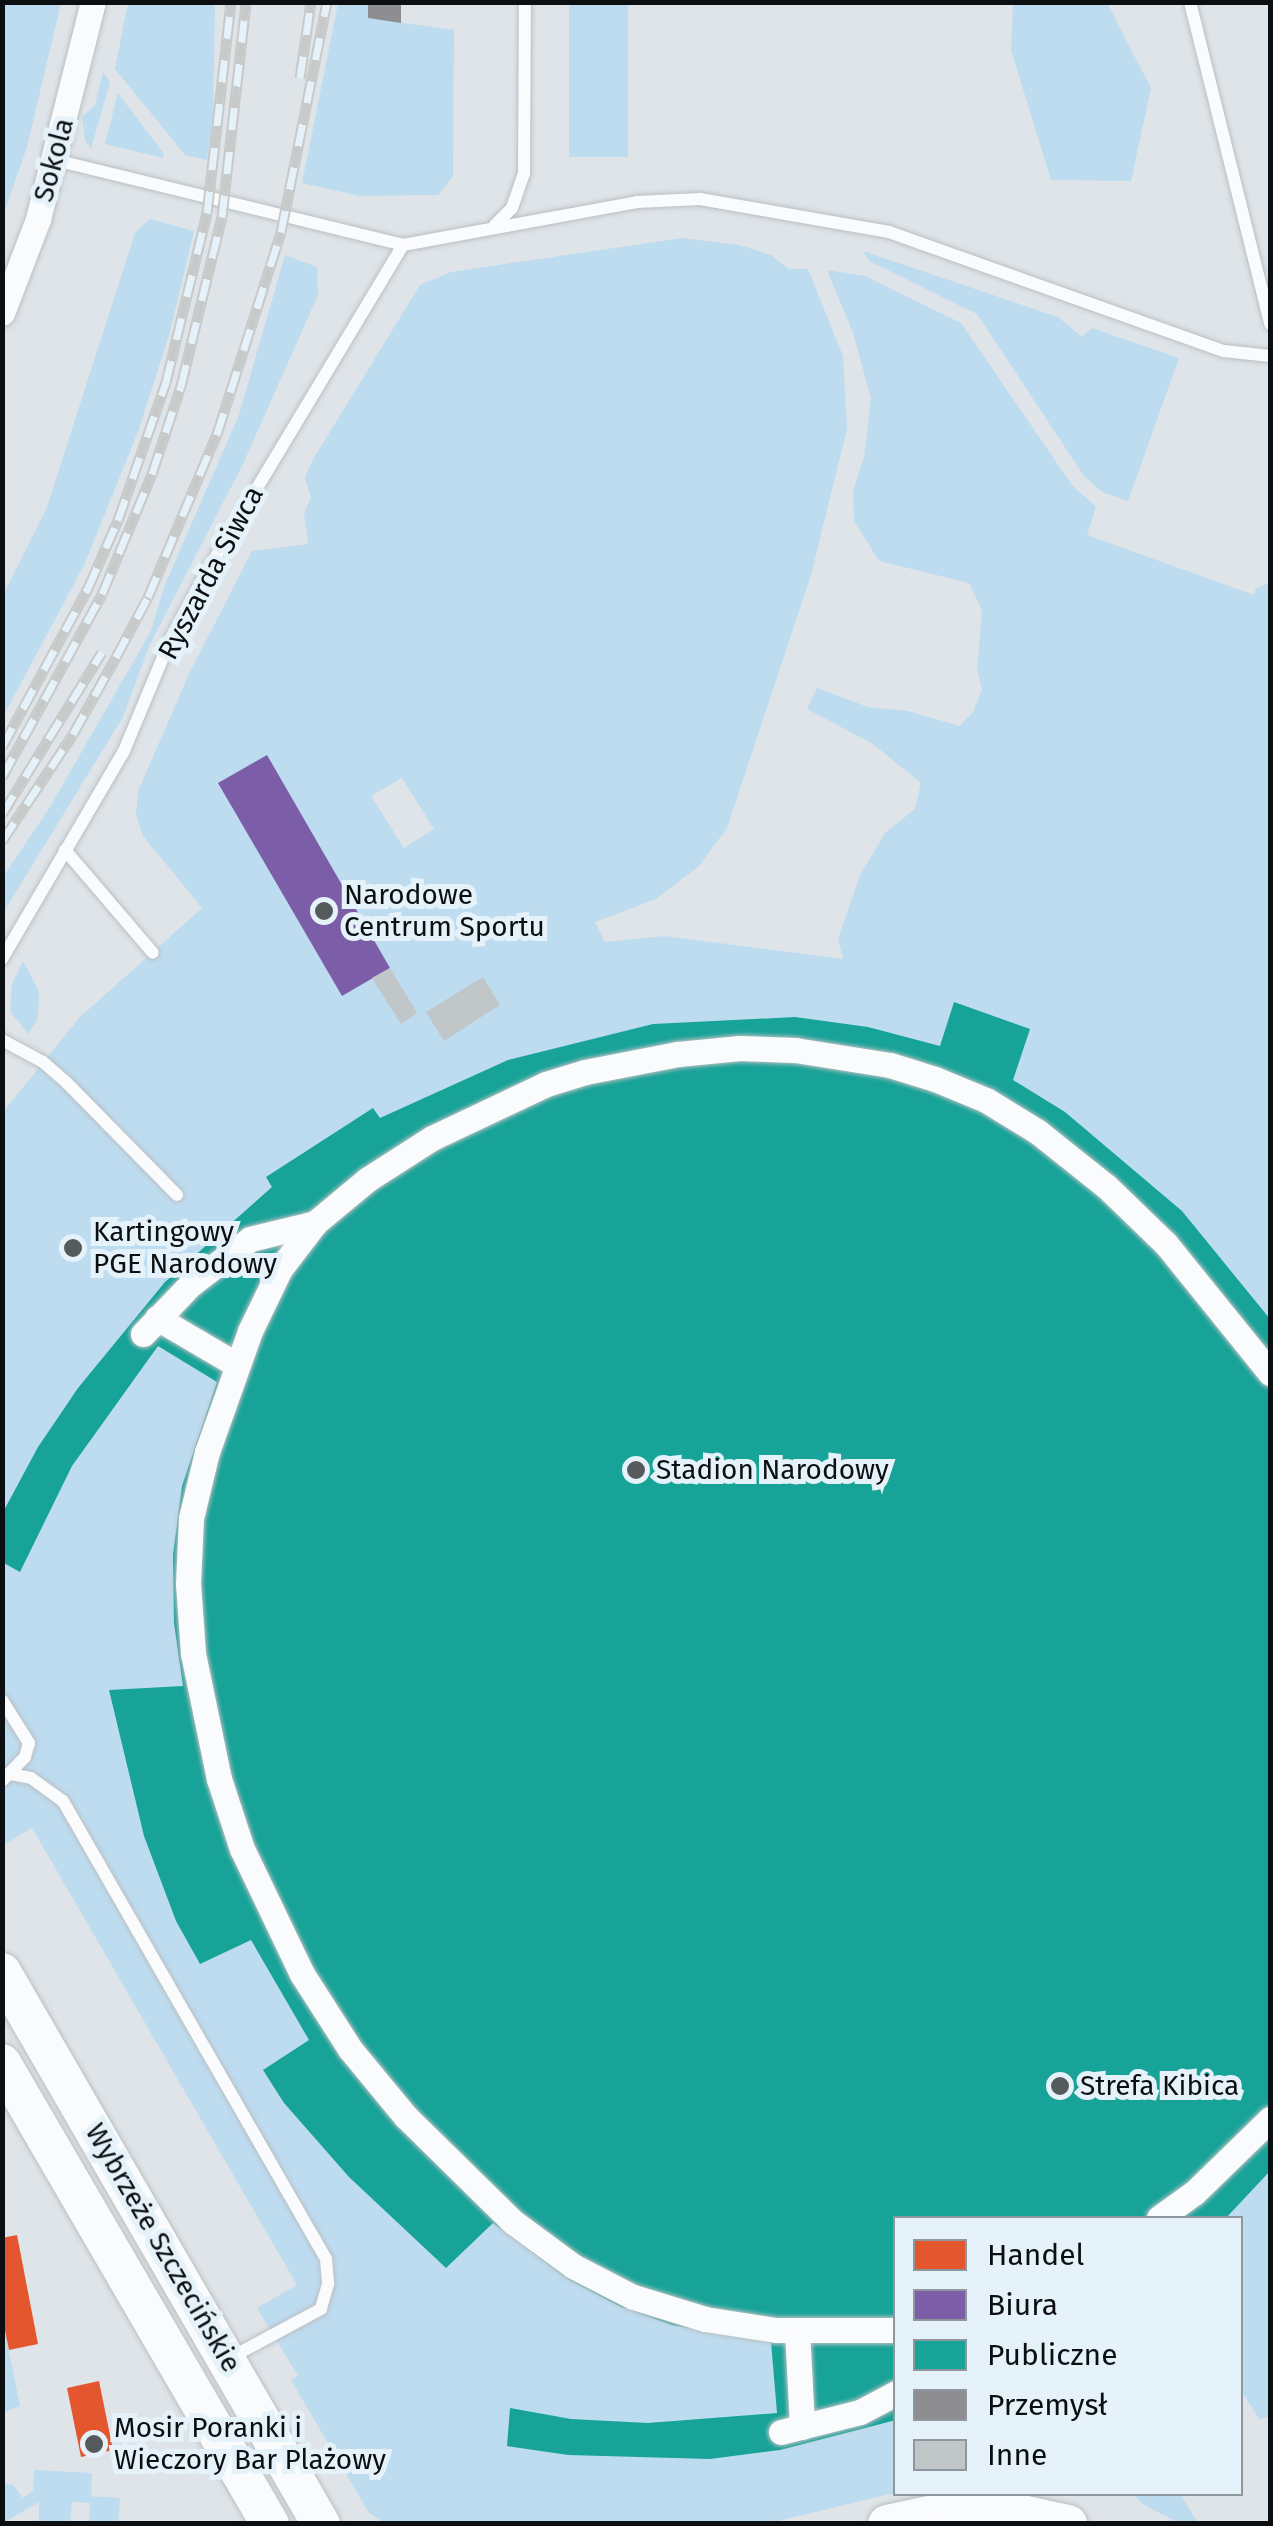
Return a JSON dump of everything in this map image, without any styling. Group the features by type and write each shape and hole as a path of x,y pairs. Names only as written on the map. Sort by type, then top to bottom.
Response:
{"main road":[{"name":"Wybrzeże Szczecińskie","path":"2,1972 321,2524"},
{"name":"Wybrzeże Szczecińskie","path":"2,2063 270,2524"},
{"path":"887,2524 952,2510 994,2508 1068,2524"}],"street":[{"name":"Sokola","path":"2,312 55,160 93,2"},
{"path":"893,2330 797,2330 705,2319 633,2297 562,2258 514,2222 406,2117 350,2050 302,1974 242,1848 219,1779 193,1653 188,1584 191,1518 237,1365 280,1270 315,1223 368,1179 432,1138 546,1084 678,1054 740,1048 821,1051 935,1078 986,1100 1038,1132 1106,1186 1166,1244 1270,1373"},
{"path":"237,1365 150,1326 191,1284 250,1239 315,1223"},
{"path":"1163,2216 1194,2192 1270,2120"},
{"path":"797,2330 791,2430 860,2412 893,2395"}],"lane":[{"path":"496,225 512,208 524,174 525,2"},
{"path":"1190,2 1270,324"},
{"path":"55,160 402,245 448,240 496,225 672,198 794,214 890,232 1224,350 1270,356"},
{"name":"Ryszarda Siwca","path":"2,959 124,751 172,638 208,568 402,245"},
{"path":"65,850 153,953"},
{"path":"2,1040 42,1062 66,1083 177,1195"},
{"path":"2,1700 28,1743 7,1777 31,1778 63,1801 326,2259 328,2284 321,2309 228,2359"}],"shaded area":[{"path":"2,3 61,3 27,147 3,216"},
{"path":"128,3 215,3 213,116 207,160 185,155 115,69"},
{"path":"338,3 368,3 369,18 454,30 453,176 438,195 360,196 302,183"},
{"path":"569,3 628,3 628,157 569,157"},
{"path":"1013,3 1107,3 1151,88 1131,181 1051,180 1011,50"},
{"path":"103,72 110,82 91,149 85,140 82,117 95,105"},
{"path":"118,93 164,154 163,158 105,144"},
{"path":"150,219 194,231 170,332 139,429 85,563 3,717 3,595 47,507 135,233"},
{"name":"Stadion Narodowy","path":"682,238 739,245 771,255 789,269 808,269 843,356 847,429 811,575 727,828 699,866 656,899 595,922 605,942 664,936 843,959 838,939 860,875 885,833 915,809 921,783 873,744 807,709 817,688 868,707 908,711 960,726 973,712 982,689 977,669 982,610 969,583 879,561 854,521 853,491 864,457 871,398 853,333 827,270 865,276 961,323 1072,485 1096,507 1087,535 1254,595 1256,588 1270,583 1270,2416 1259,2419 1243,2393 1243,2216 893,2216 893,2493 769,2523 385,2523 369,2513 291,2380 298,2376 257,2308 297,2285 32,1828 3,1845 3,1112 79,1018 202,908 143,836 136,815 138,791 190,672 252,551 308,544 304,513 311,498 305,478 312,461 420,285 451,272","holes":["402,778 434,829 404,848 371,796"]},
{"path":"863,251 1058,317 1082,337 1092,328 1179,358 1128,501 1102,492 1084,476 977,314 869,261"},
{"path":"285,255 317,267 318,295 243,464 150,644 123,717 3,913 3,877 50,807 151,631 164,587 239,415"},
{"path":"23,961 39,991 38,1018 28,1034 10,1011 12,984"},
{"path":"2,2316 20,2406 3,2413 2,2413"},
{"path":"34,2470 92,2473 91,2496 120,2498 118,2523 89,2523 90,2503 72,2502 70,2523 39,2523 39,2502 3,2523 3,2483 13,2485 23,2498 33,2491"},
{"path":"1135,2496 1181,2496 1198,2523 1179,2523 1142,2504"}],"building: Handel":[{"path":"17,2235 38,2344 9,2350 2,2316 2,2238"},
{"path":"99,2381 113,2450 81,2457 67,2388"}],"building: Biura":[{"name":"Narodowe Centrum Sportu","path":"267,755 390,968 342,996 218,783"}],"building: Publiczne":[{"name":"Stadion Narodowy","path":"954,1002 1030,1029 1013,1080 1065,1112 1182,1211 1270,1319 1270,2171 1228,2216 893,2216 893,2421 780,2450 710,2459 568,2455 507,2446 510,2408 571,2419 648,2423 777,2413 771,2342 672,2325 619,2306 568,2279 493,2223 446,2268 349,2177 284,2103 263,2070 309,2040 251,1940 200,1964 176,1921 144,1836 109,1690 183,1686 174,1623 173,1555 182,1486 217,1382 158,1346 72,1466 20,1572 2,1562 2,1514 38,1447 78,1388 165,1282 272,1187 266,1177 373,1108 380,1118 508,1060 653,1024 795,1017 868,1027 940,1046"}],"building: Przemysł":[{"path":"368,2 401,2 401,23 368,18"}],"building: Inne":[{"path":"390,968 417,1013 401,1024 372,978"},
{"path":"483,977 500,1005 444,1041 426,1012"}],"railway":[{"path":"2,747 88,588 118,520 166,382 207,213 231,2"},
{"path":"2,777 102,594 152,474 181,386 222,217 246,2"},
{"path":"300,78 311,2"},
{"path":"2,841 73,734 148,597 217,434 281,232 327,2"},
{"path":"2,814 102,652"}],"place":[{"name":"Narodowe Centrum Sportu","path":"324,911"},
{"name":"Kartingowy PGE Narodowy","path":"73,1248"},
{"name":"Stadion Narodowy","path":"636,1470"},
{"name":"Strefa Kibica","path":"1060,2086"},
{"name":"Mosir Poranki i Wieczory Bar Plażowy","path":"94,2444"}]}
